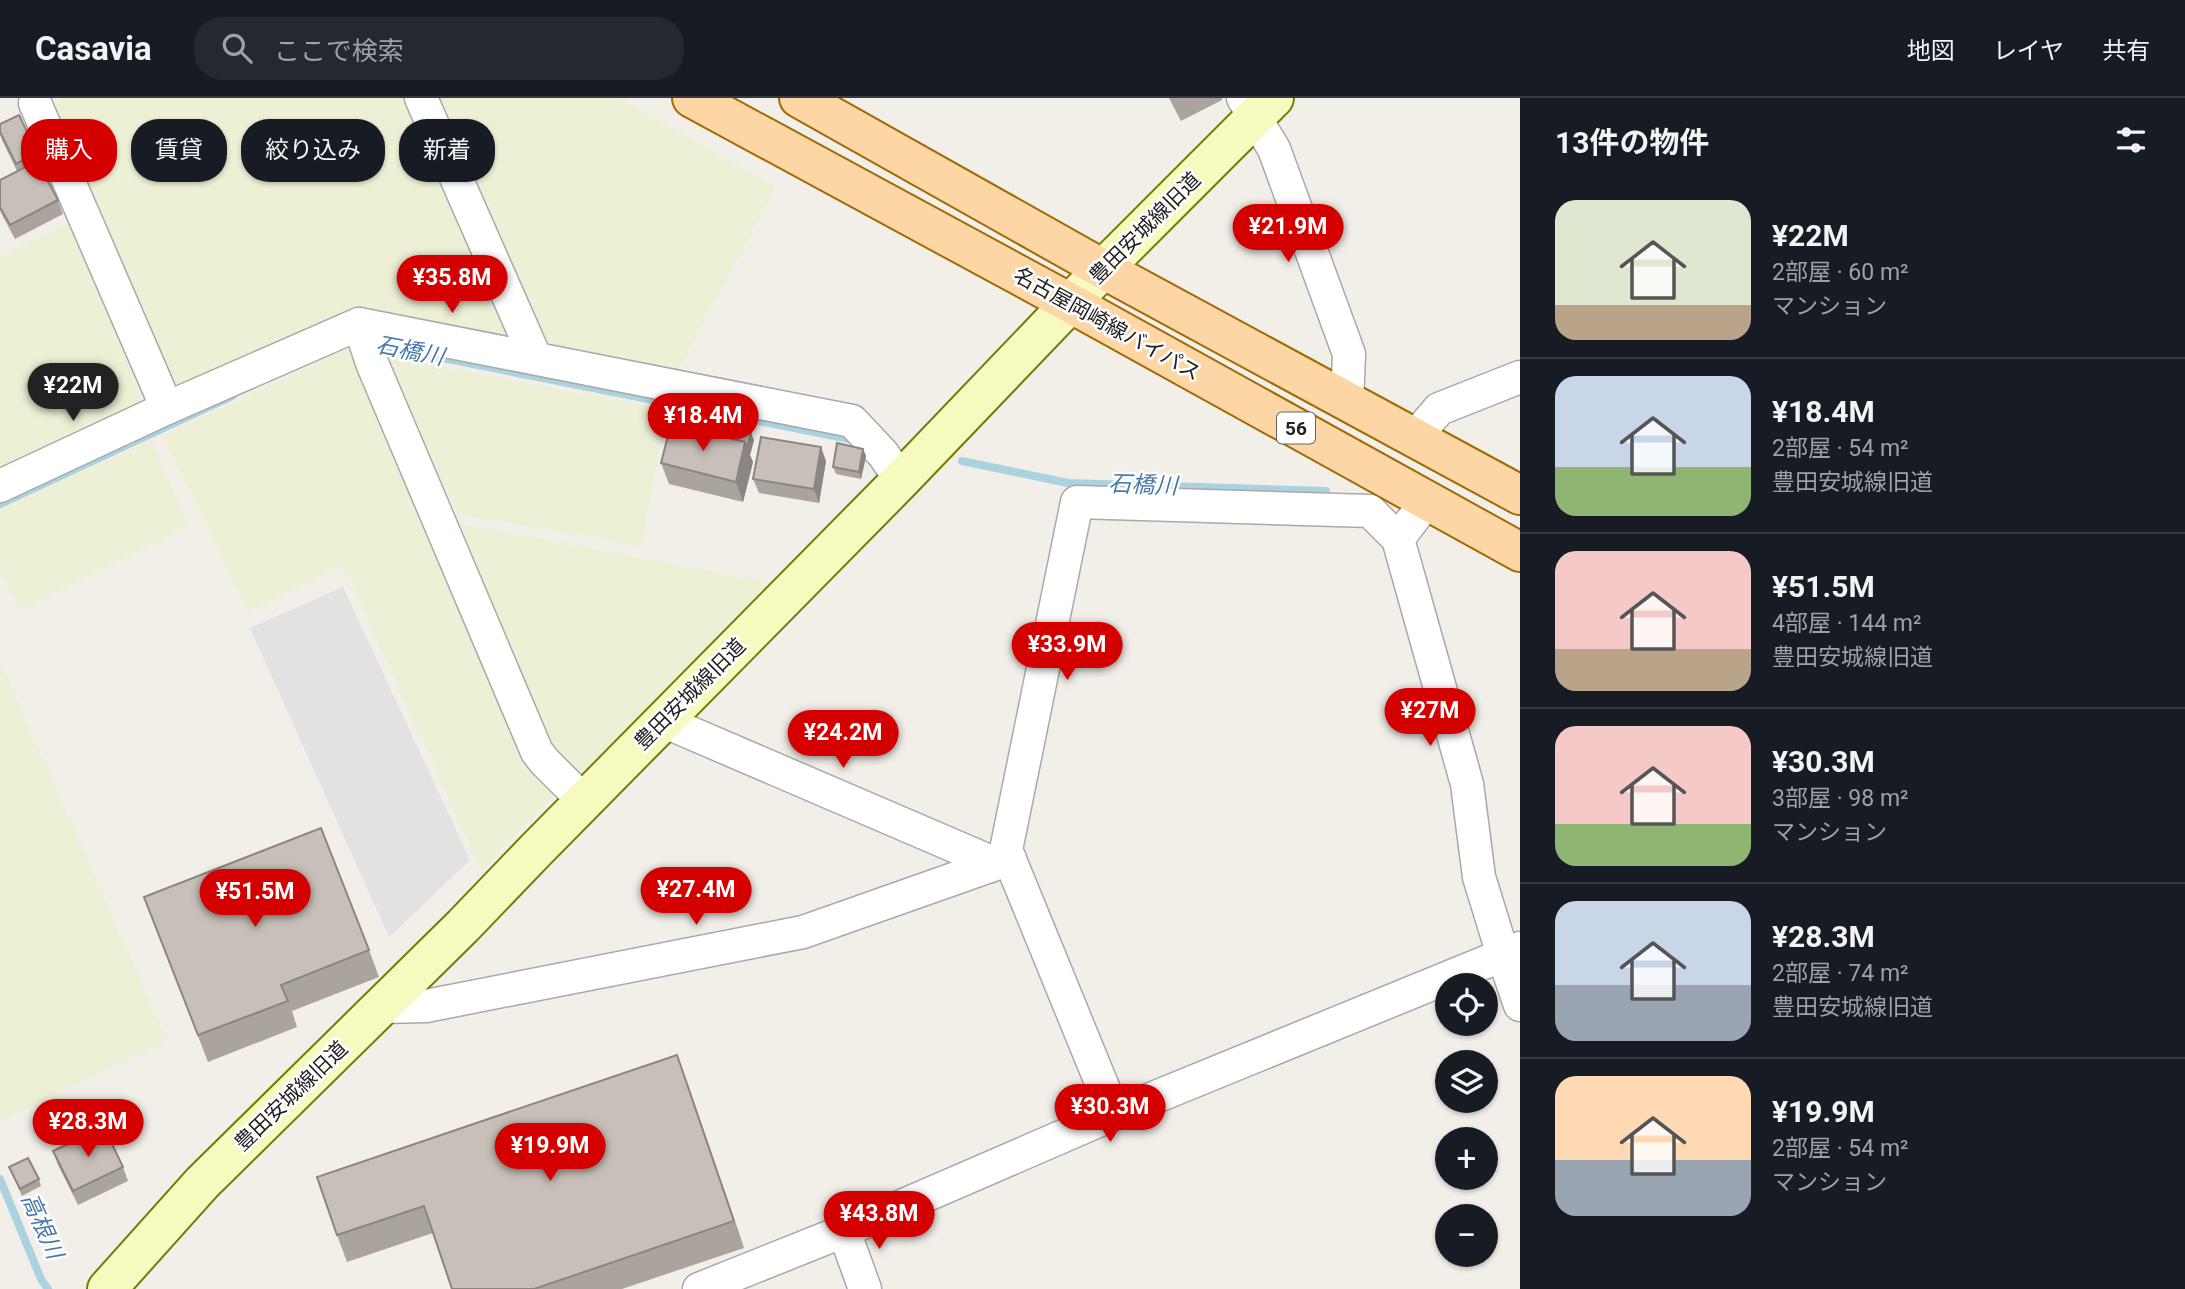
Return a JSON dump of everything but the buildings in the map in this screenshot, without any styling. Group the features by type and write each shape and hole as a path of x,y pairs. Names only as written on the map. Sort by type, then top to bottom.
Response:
{"main road":[{"name":"名古屋岡崎線バイパス","path":"692,98 1520,552"},
{"name":"56","path":"799,98 1103,269 1520,495"}],"street":[{"path":"421,98 535,358"},
{"path":"9,124 39,100 167,408"},
{"path":"1257,105 1349,354 1347,402"},
{"name":"豊田安城線旧道","path":"107,1289 202,1183 463,926 1072,304 1257,105"},
{"path":"360,327 372,363 537,752 584,801"},
{"path":"0,486 167,408 360,327 535,358 852,421 883,454 901,480"},
{"path":"1415,437 1440,409 1520,377"},
{"path":"1398,539 1427,501"},
{"path":"381,1007 426,1006 803,932 1000,863 1006,850 1077,502 1370,511 1398,539 1467,784 1479,877 1511,951 1520,1005"},
{"path":"663,722 982,858 1000,863"},
{"path":"1000,863 1114,1114"},
{"path":"699,1289 844,1231 1114,1114 1511,951"},
{"path":"844,1231 865,1289"}],"green space":[{"path":"65,98 409,98 418,119 399,119 399,182 446,182 515,340 358,312 175,392 81,182 117,182 117,119 52,119 48,109"},
{"path":"431,98 619,98 776,187 675,376 543,349 468,182 495,182 495,119 440,119"},
{"path":"71,222 145,408 0,474 0,256"},
{"path":"356,345 528,768 555,794 481,871 343,565 248,612 162,436"},
{"path":"390,357 666,409 642,546 457,514 392,368"},
{"path":"151,440 189,526 19,610 0,572 0,509"},
{"path":"458,523 773,583 593,766 576,778 554,758"},
{"path":"0,661 167,1040 0,1122"}],"shaded area":[{"path":"343,587 470,860 389,937 250,628"}],"waterway":[{"name":"石橋川","path":"372,344 849,439"},
{"name":"石橋川","path":"0,504 232,396"},
{"name":"石橋川","path":"962,461 1068,483 1326,491"},
{"name":"高根川","path":"0,1179 41,1279 48,1289"}]}
